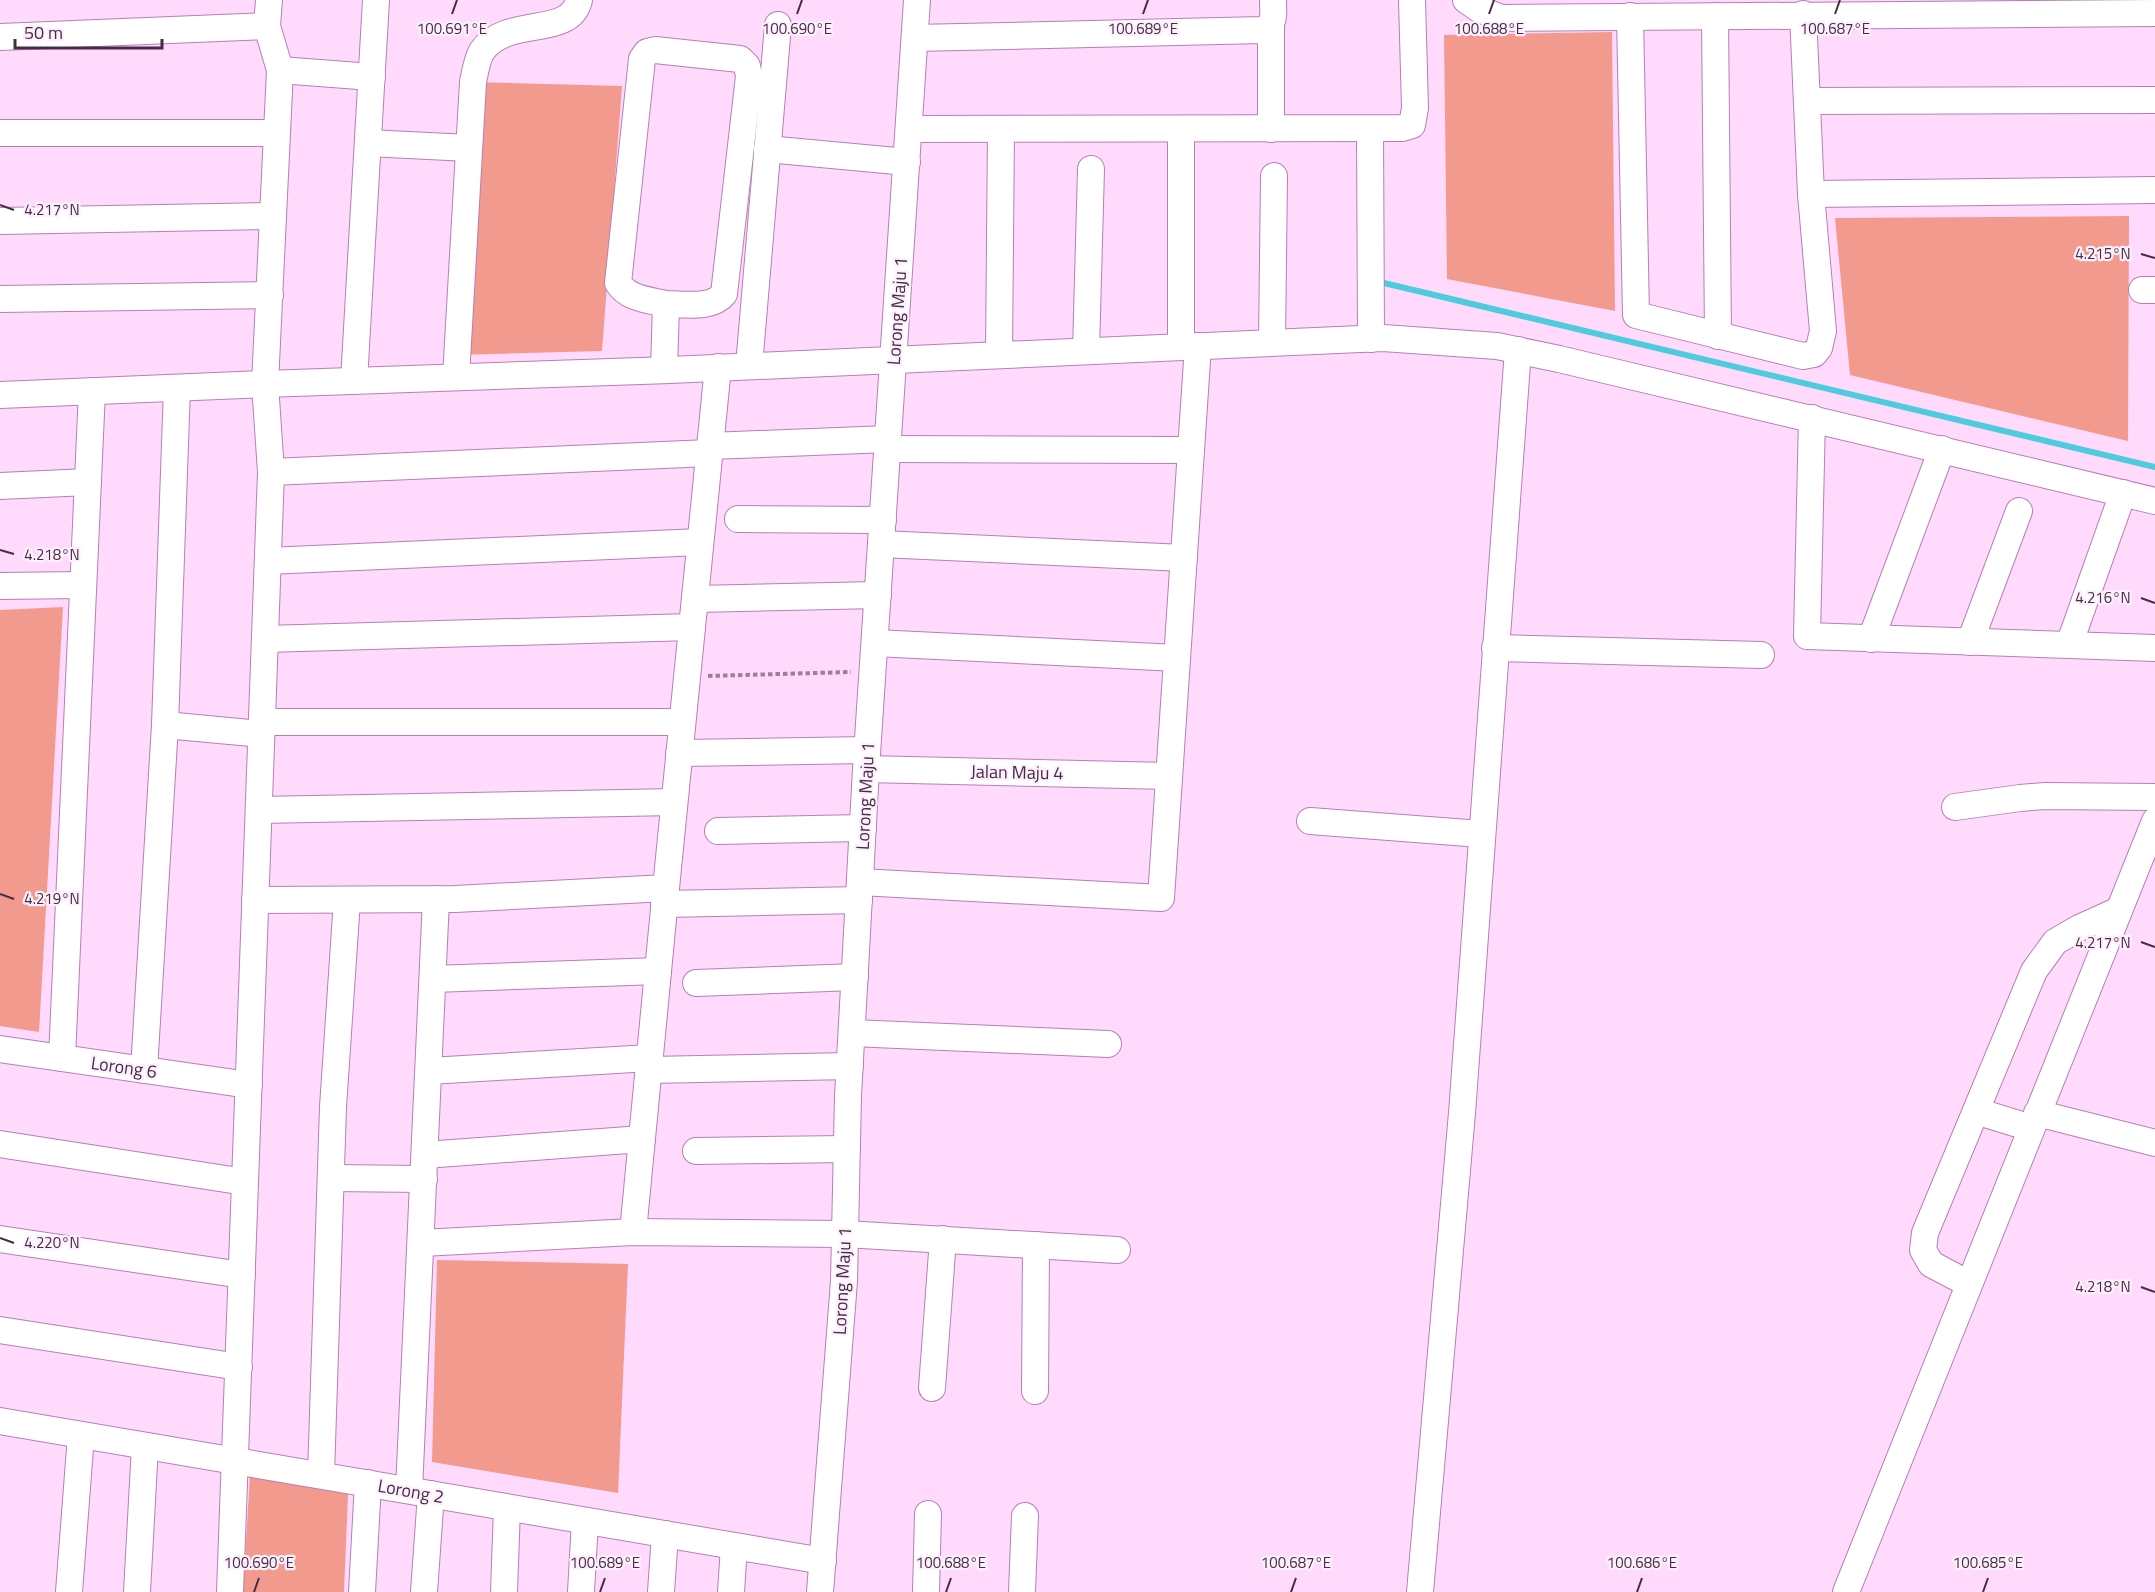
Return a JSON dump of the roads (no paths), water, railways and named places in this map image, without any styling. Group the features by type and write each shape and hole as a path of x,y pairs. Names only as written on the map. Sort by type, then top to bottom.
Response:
{"street":[{"path":"230,1592 271,472 265,384 280,70 267,26 269,0"},
{"path":"354,381 376,0"},
{"path":"456,377 473,82 481,53 490,42 504,33 563,21 576,11 579,0"},
{"name":"Lorong Maju 1","path":"820,1592 843,1293 850,1066 863,828 917,0"},
{"path":"1271,129 1273,0"},
{"path":"909,129 1402,128 1412,125 1415,108 1412,0"},
{"path":"1466,0 1479,9 1501,18 2155,13"},
{"path":"1630,16 1635,315 1803,356 1814,354 1819,348 1823,332 1811,194 1803,14"},
{"path":"1715,16 1718,336"},
{"path":"749,366 778,25"},
{"path":"0,37 267,26"},
{"path":"915,38 1263,30 1271,27"},
{"path":"655,50 740,58 747,66 749,76 724,294 719,300 706,304 666,304 632,296 622,290 618,283 642,59 647,52 655,50"},
{"path":"280,70 372,77"},
{"path":"1808,101 2155,100"},
{"path":"999,354 1001,129"},
{"path":"1370,129 1371,339"},
{"path":"255,900 665,896 860,891 1161,898 1191,450 1181,130"},
{"path":"0,133 276,133"},
{"path":"368,143 469,148"},
{"path":"766,149 907,162"},
{"path":"1086,351 1091,169"},
{"path":"1272,342 1274,176"},
{"path":"1811,194 2155,190"},
{"path":"0,221 273,216"},
{"path":"0,299 270,295"},
{"path":"664,370 666,304"},
{"path":"0,396 1371,339 1497,346 1518,350 2155,501"},
{"path":"1420,1592 1462,1113 1518,350"},
{"path":"633,1232 718,367"},
{"path":"144,1070 165,725 177,388"},
{"path":"62,1058 92,392"},
{"path":"1812,418 1807,636 2155,648"},
{"path":"271,472 710,449 888,444 1191,450"},
{"path":"1871,639 1942,449"},
{"path":"0,486 88,482"},
{"path":"2069,645 2123,493"},
{"path":"1970,642 2019,511"},
{"path":"738,519 1184,558"},
{"path":"268,561 700,542"},
{"path":"0,586 83,585"},
{"path":"695,599 878,595"},
{"path":"265,639 692,627"},
{"path":"875,643 1177,658"},
{"path":"1495,648 1761,655"},
{"path":"165,725 262,728 682,722"},
{"name":"Jalan Maju 4","path":"679,753 867,759 1169,776"},
{"path":"1955,807 2045,796 2155,797"},
{"path":"259,810 674,802"},
{"path":"1310,821 1481,834"},
{"path":"1846,1592 2155,821"},
{"path":"717,831 863,828"},
{"path":"424,1592 420,1492 421,1243 436,899"},
{"path":"321,1475 333,1107 347,900"},
{"path":"1969,1284 1931,1264 1923,1250 1925,1233 2034,971 2055,942 2119,910"},
{"path":"433,979 658,971"},
{"path":"696,983 855,977"},
{"path":"852,1033 1108,1044"},
{"name":"Lorong 6","path":"0,1049 249,1085"},
{"path":"429,1071 649,1064 850,1066"},
{"path":"1976,1111 2155,1143"},
{"path":"331,1178 642,1139"},
{"path":"0,1144 245,1182"},
{"path":"696,1151 847,1149"},
{"path":"421,1243 633,1232 845,1234 1117,1250"},
{"path":"0,1239 242,1275"},
{"path":"932,1388 943,1239"},
{"path":"1035,1391 1036,1245"},
{"path":"0,1330 238,1367"},
{"name":"Lorong 2","path":"0,1420 823,1561"},
{"path":"69,1592 81,1435"},
{"path":"137,1592 146,1446"},
{"path":"362,1592 368,1483"},
{"path":"504,1592 507,1508"},
{"path":"926,1592 928,1514"},
{"path":"1022,1592 1025,1516"},
{"path":"581,1592 585,1521"},
{"path":"661,1592 664,1534"},
{"path":"731,1592 734,1546"}],"waterway":[{"path":"1384,283 2155,467"}]}
